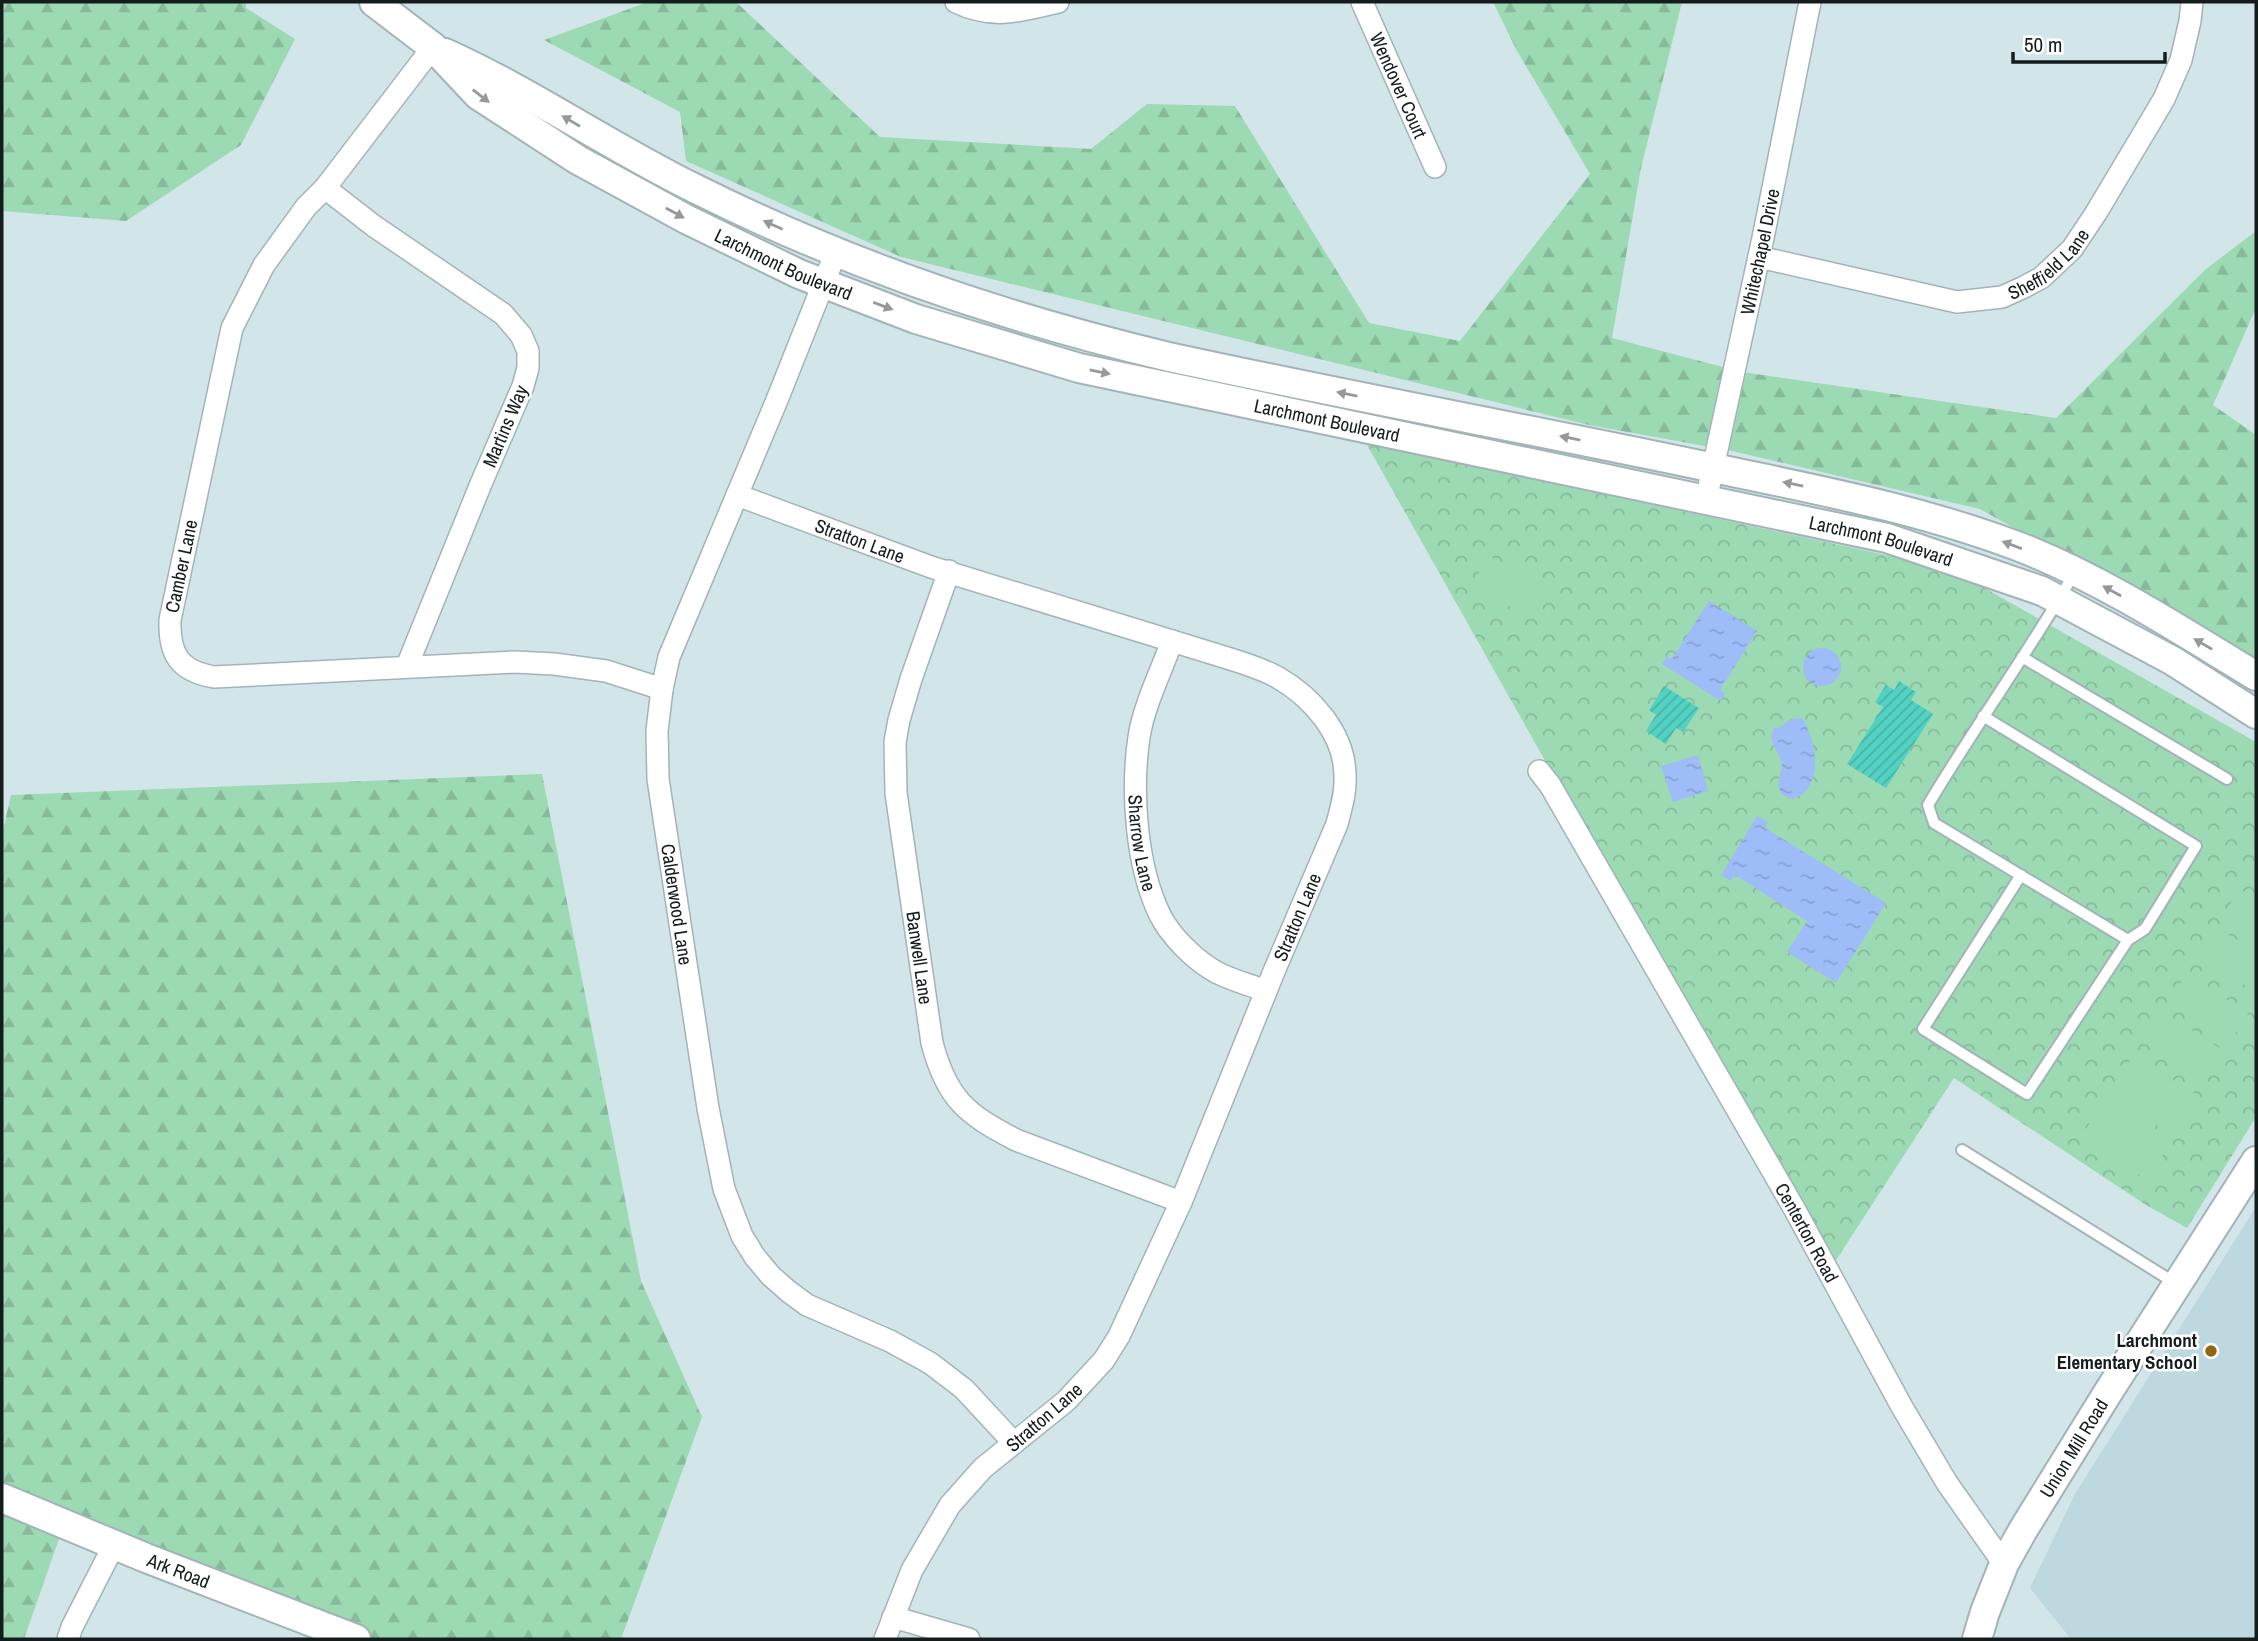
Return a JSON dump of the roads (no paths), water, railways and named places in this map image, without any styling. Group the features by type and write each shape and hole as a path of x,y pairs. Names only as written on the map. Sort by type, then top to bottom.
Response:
{"street":[{"name":"Larchmont Boulevard","path":"374,2 433,47 478,95 578,160 686,219 823,283 916,319 1079,368 1887,538 2042,591 2173,661 2256,713"},
{"path":"956,2 971,9 1014,13 1058,2"},
{"name":"Wendover Court","path":"1362,2 1435,167"},
{"name":"Whitechapel Drive","path":"1706,500 1759,257 1810,2"},
{"name":"Sheffield Lane","path":"1759,257 1957,302 2002,297 2041,278 2072,249 2164,99 2184,50 2192,2"},
{"name":"Larchmont Boulevard","path":"433,47 494,75 612,145 693,188 863,264 993,309 1102,341 1281,381 1713,468 1923,514 1960,525 2075,572 2130,601 2256,676"},
{"name":"Camber Lane","path":"433,47 325,188 306,207 264,265 232,328 170,620 170,638 174,654 185,667 198,674 214,677 515,662 606,671 662,689"},
{"name":"Martins Way","path":"325,188 374,226 503,314 522,335 528,351 528,368 523,386 407,666"},
{"name":"Calderwood Lane","path":"836,252 670,657 662,689 657,731 658,779 708,1108 724,1189 742,1236 763,1266 788,1291 807,1305 890,1340 930,1363 964,1389 1014,1443"},
{"name":"Stratton Lane","path":"737,495 930,566 1255,667 1296,690 1315,707 1331,727 1341,750 1345,774 1344,799 1337,824 1266,990 1181,1202 1132,1311 1104,1360 1066,1401 983,1468 950,1505 912,1570 885,1639"},
{"name":"Banwell Lane","path":"949,571 899,720 894,767 932,1043 937,1061 953,1095 982,1121 998,1131 1181,1202"},
{"name":"Sharrow Lane","path":"1172,641 1140,734 1136,769 1136,804 1149,889 1161,917 1192,953 1217,972 1266,990"},
{"name":"Centerton Road","path":"1539,771 1550,785 1795,1210 1902,1407 1947,1483 2004,1564"},
{"name":"Union Mill Road","path":"1977,1639 2004,1564 2107,1394 2256,1161"},
{"name":"Ark Road","path":"2,1498 114,1545 356,1639"},
{"path":"68,1639 114,1545"},
{"path":"893,1617 969,1639"}],"lane":[{"path":"2075,572 1964,744 1928,805 1934,823 2129,940"},
{"path":"2022,657 2227,779"},
{"path":"1983,716 2196,846 2146,929 2129,940 2028,1094 1923,1029 2021,875"},
{"path":"1962,1150 2178,1284"}],"water":[{"path":"1709,601 1757,631 1720,690 1725,694 1721,701 1662,664 1667,656 1672,659"},
{"path":"1822,648 1836,653 1841,667 1836,681 1822,686 1808,681 1803,667 1808,653"},
{"path":"1802,718 1814,748 1814,769 1808,788 1792,799 1784,795 1779,788 1782,765 1772,743 1772,733 1774,727 1777,729 1791,719"},
{"path":"1698,755 1708,791 1673,802 1661,766"},
{"path":"1757,816 1768,822 1765,828 1886,903 1836,983 1787,952 1807,921 1735,875 1731,881 1721,875"}],"place":[{"name":"Larchmont Elementary School","path":"2211,1351"}]}
